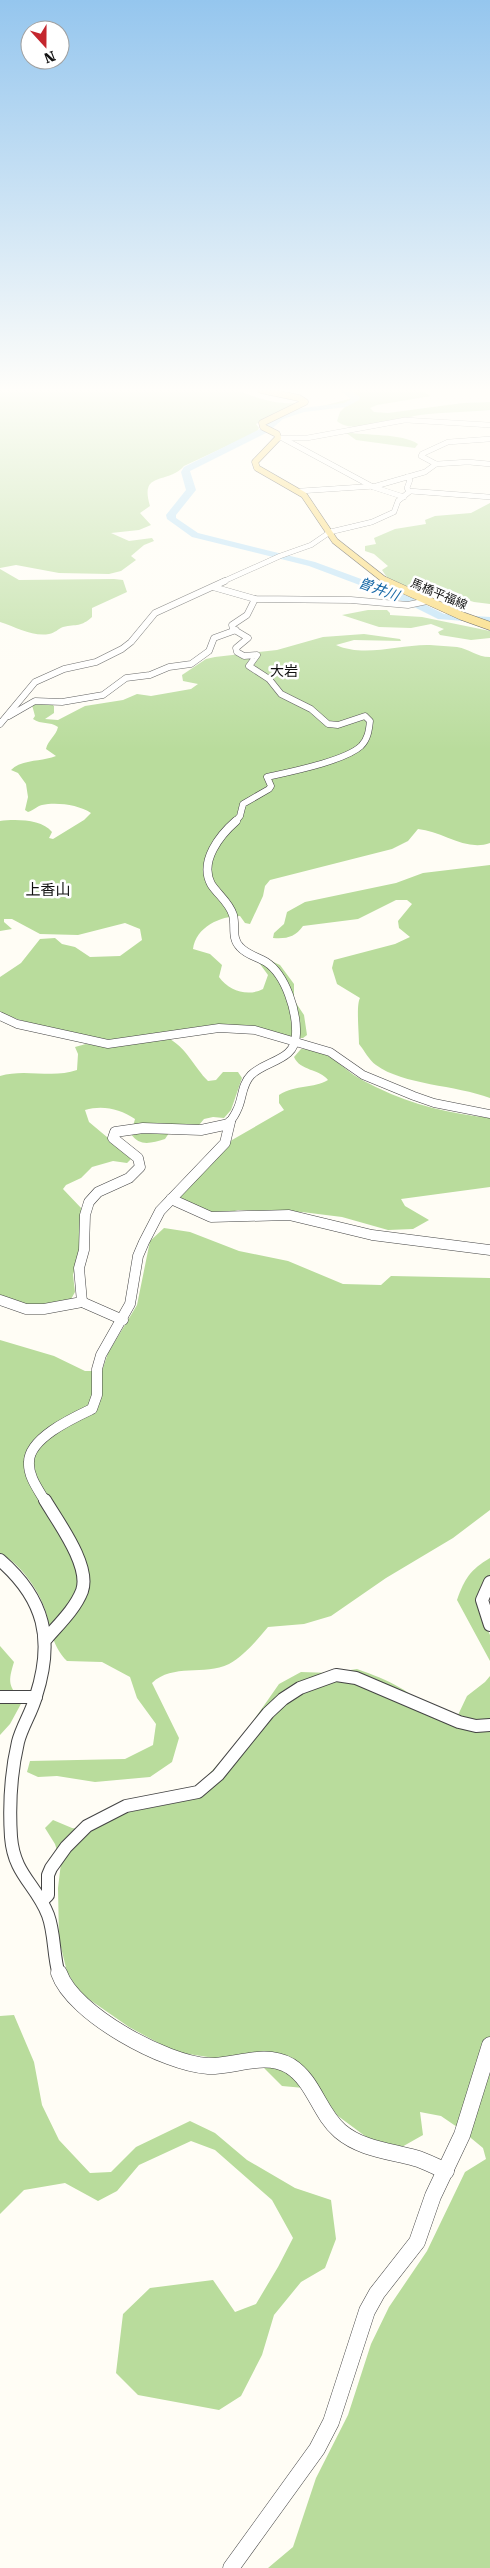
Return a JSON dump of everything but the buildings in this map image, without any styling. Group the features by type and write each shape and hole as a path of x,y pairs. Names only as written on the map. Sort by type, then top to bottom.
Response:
{"main road":[{"name":"馬橋平福線","path":"313,510 335,541 386,582 476,622 490,626"}],"street":[{"path":"0,724 35,682 64,669 96,662 122,649 131,642 151,616 282,555 311,545 330,532 366,523 394,512 395,510"},
{"path":"213,587 255,599 351,600 411,604 427,601"},
{"path":"47,1638 75,1604 84,1580 79,1564 66,1537 31,1475 29,1459 34,1447 44,1436 78,1414 92,1409 97,1395 97,1369 102,1355 123,1320 130,1304 138,1256 160,1211 225,1143 228,1138 229,1124 238,1107 242,1089 248,1078 258,1069 286,1055 296,1043 294,1015 289,997 275,970 244,950 236,942 234,913 211,883 208,873 214,845 224,830 241,815 243,804 269,789 271,786 267,777 285,771 320,765 360,746 369,733 370,721 365,716 332,726 310,709 281,694 269,679 249,666 257,655 244,656 237,652 236,648 248,638 232,626 247,615 255,599"},
{"path":"8,716 13,715 35,701 62,702 97,697 107,693 126,678 150,675 169,667 191,664 209,651 211,638 236,630"},
{"path":"0,1016 17,1024 82,1040 108,1044 183,1032 242,1028 330,1052 362,1076 434,1103 490,1114"},
{"path":"82,1302 84,1294 79,1266 84,1251 88,1205 92,1198 99,1193 134,1176 140,1167 138,1158 113,1138 115,1132 142,1128 201,1130 229,1124"},
{"path":"171,1199 211,1217 289,1215 372,1236 490,1250"},
{"path":"0,1300 26,1310 44,1309 82,1302 123,1320"},
{"path":"0,1560 14,1571 32,1594 42,1618 47,1638 36,1697 21,1733 15,1756 12,1790 12,1850 23,1876 42,1902 50,1920 56,1962 66,1988 89,2009 138,2041 171,2058 195,2065 228,2066 257,2058 278,2061 292,2067 308,2082 324,2113 339,2130 361,2145 419,2159 446,2171"},
{"path":"490,1582 482,1600 490,1625"},
{"path":"42,1902 48,1895 49,1873 71,1839 84,1826 105,1813 132,1804 156,1799 183,1797 201,1790 215,1779 265,1715 289,1694 308,1683 336,1675 355,1678 391,1690 462,1725 476,1728 490,1725"},
{"path":"0,1697 36,1697"},
{"path":"230,2568 317,2449 332,2422 367,2310 377,2293 417,2242 433,2196 462,2135 490,2045"}],"green space":[{"path":"0,510 145,510 140,513 151,525 139,530 111,533 129,541 152,538 154,541 144,545 131,556 136,560 121,571 109,574 59,573 16,565 0,568"},
{"path":"477,510 490,510 490,604 474,602 451,595 410,591 388,579 382,570 388,566 374,554 365,551 365,546 376,544 374,538 395,529 426,524 425,520 435,516 471,513"},
{"path":"0,569 19,580 123,580 127,592 92,608 92,617 79,625 63,627 43,635 37,634 0,622"},
{"path":"368,610 387,610 390,615 422,617 490,631 490,638 471,640 440,635 438,632 444,629 431,624 411,628 379,627 342,615"},
{"path":"364,634 400,639 401,641 354,640 336,645 347,649 359,650 383,650 419,645 451,646 490,657 490,843 472,845 418,829 408,841 392,849 270,880 265,886 263,896 250,924 245,923 240,916 225,918 210,924 204,929 195,941 193,949 210,954 222,965 219,977 233,989 251,992 263,989 268,975 260,964 269,960 280,965 294,984 294,1000 304,1015 307,1035 303,1038 289,1038 244,1026 124,1040 101,1040 23,1021 0,1013 0,977 21,963 40,939 55,938 62,944 75,947 90,957 120,956 142,940 140,929 125,923 78,935 40,934 12,919 4,919 4,922 12,929 0,931 0,821 20,820 35,822 48,828 52,832 49,838 53,839 84,820 91,813 74,806 61,804 42,805 28,812 25,810 28,797 26,784 18,773 11,770 15,766 26,762 56,756 46,749 58,727 33,719 35,716 32,705 43,702 51,704 54,706 54,713 45,719 58,720 85,706 123,700 137,694 151,696 191,689 198,684 183,681 182,675 206,659 277,650 323,637"},
{"path":"490,865 490,1098 462,1090 415,1081 387,1072 373,1063 359,1044 358,1013 360,998 337,984 332,968 334,960 395,944 410,937 399,928 398,921 412,904 407,900 396,900 358,919 303,926 297,933 290,936 273,938 274,933 284,924 287,912 305,902 396,883 423,873"},
{"path":"170,1039 182,1048 208,1081 216,1080 223,1072 238,1072 242,1078 231,1110 224,1118 213,1117 204,1119 199,1125 169,1133 165,1139 146,1143 138,1141 131,1134 135,1119 117,1110 98,1108 85,1110 89,1122 132,1158 127,1163 113,1161 92,1167 81,1178 66,1185 63,1189 82,1209 80,1250 73,1275 75,1292 70,1301 27,1307 0,1297 0,1076 19,1073 58,1074 77,1070 78,1054 75,1047 86,1044 109,1047"},
{"path":"301,1049 322,1053 361,1079 391,1094 447,1111 490,1118 490,1187 401,1199 405,1206 429,1220 413,1229 388,1230 342,1217 302,1212 238,1210 224,1214 209,1212 181,1198 180,1192 232,1140 284,1110 279,1103 279,1095 292,1089 317,1085 328,1080 297,1062 294,1057"},
{"path":"164,1228 190,1232 239,1251 288,1261 343,1284 381,1285 391,1276 490,1278 490,1510 453,1538 386,1578 331,1616 304,1624 268,1627 245,1652 229,1664 209,1669 169,1673 152,1683 179,1738 172,1762 150,1777 95,1782 57,1776 38,1777 27,1772 30,1761 125,1759 153,1745 156,1724 137,1698 130,1677 102,1662 67,1661 55,1643 45,1609 33,1585 14,1563 0,1553 0,1340 54,1356 85,1371 102,1371 108,1353 137,1305 150,1241"},
{"path":"490,1558 490,1577 478,1607 490,1635 490,1661 457,1600 469,1575"},
{"path":"0,1646 14,1662 10,1679 14,1691 22,1702 10,1724 0,1735"},
{"path":"357,1669 408,1692 434,1716 458,1715 467,1696 490,1676 490,2568 268,2568 293,2547 316,2478 348,2415 371,2344 389,2307 427,2251 465,2172 486,2159 483,2148 441,2116 420,2112 423,2135 400,2148 369,2139 338,2116 321,2095 304,2088 282,2086 261,2065 175,2052 129,2027 80,1993 67,1972 59,1939 58,1888 61,1863 55,1844 45,1828 53,1820 72,1828 86,1830 114,1815 180,1802 237,1744 279,1684 301,1672 331,1673"},
{"path":"14,2015 34,2062 42,2105 59,2140 90,2173 111,2172 136,2147 190,2121 215,2133 247,2160 295,2188 331,2200 336,2239 325,2268 301,2282 274,2315 262,2355 241,2396 219,2410 138,2395 116,2373 123,2314 150,2288 213,2280 235,2312 256,2304 293,2238 272,2200 215,2150 191,2141 139,2165 117,2191 98,2201 65,2183 24,2190 0,2214 0,2016"}],"waterway":[{"name":"曽井川","path":"175,510 171,515 172,519 195,535 312,564 406,599 442,617 490,620"}],"district":[{"name":"大岩","path":"284,671"},
{"name":"上香山","path":"48,890"}]}
